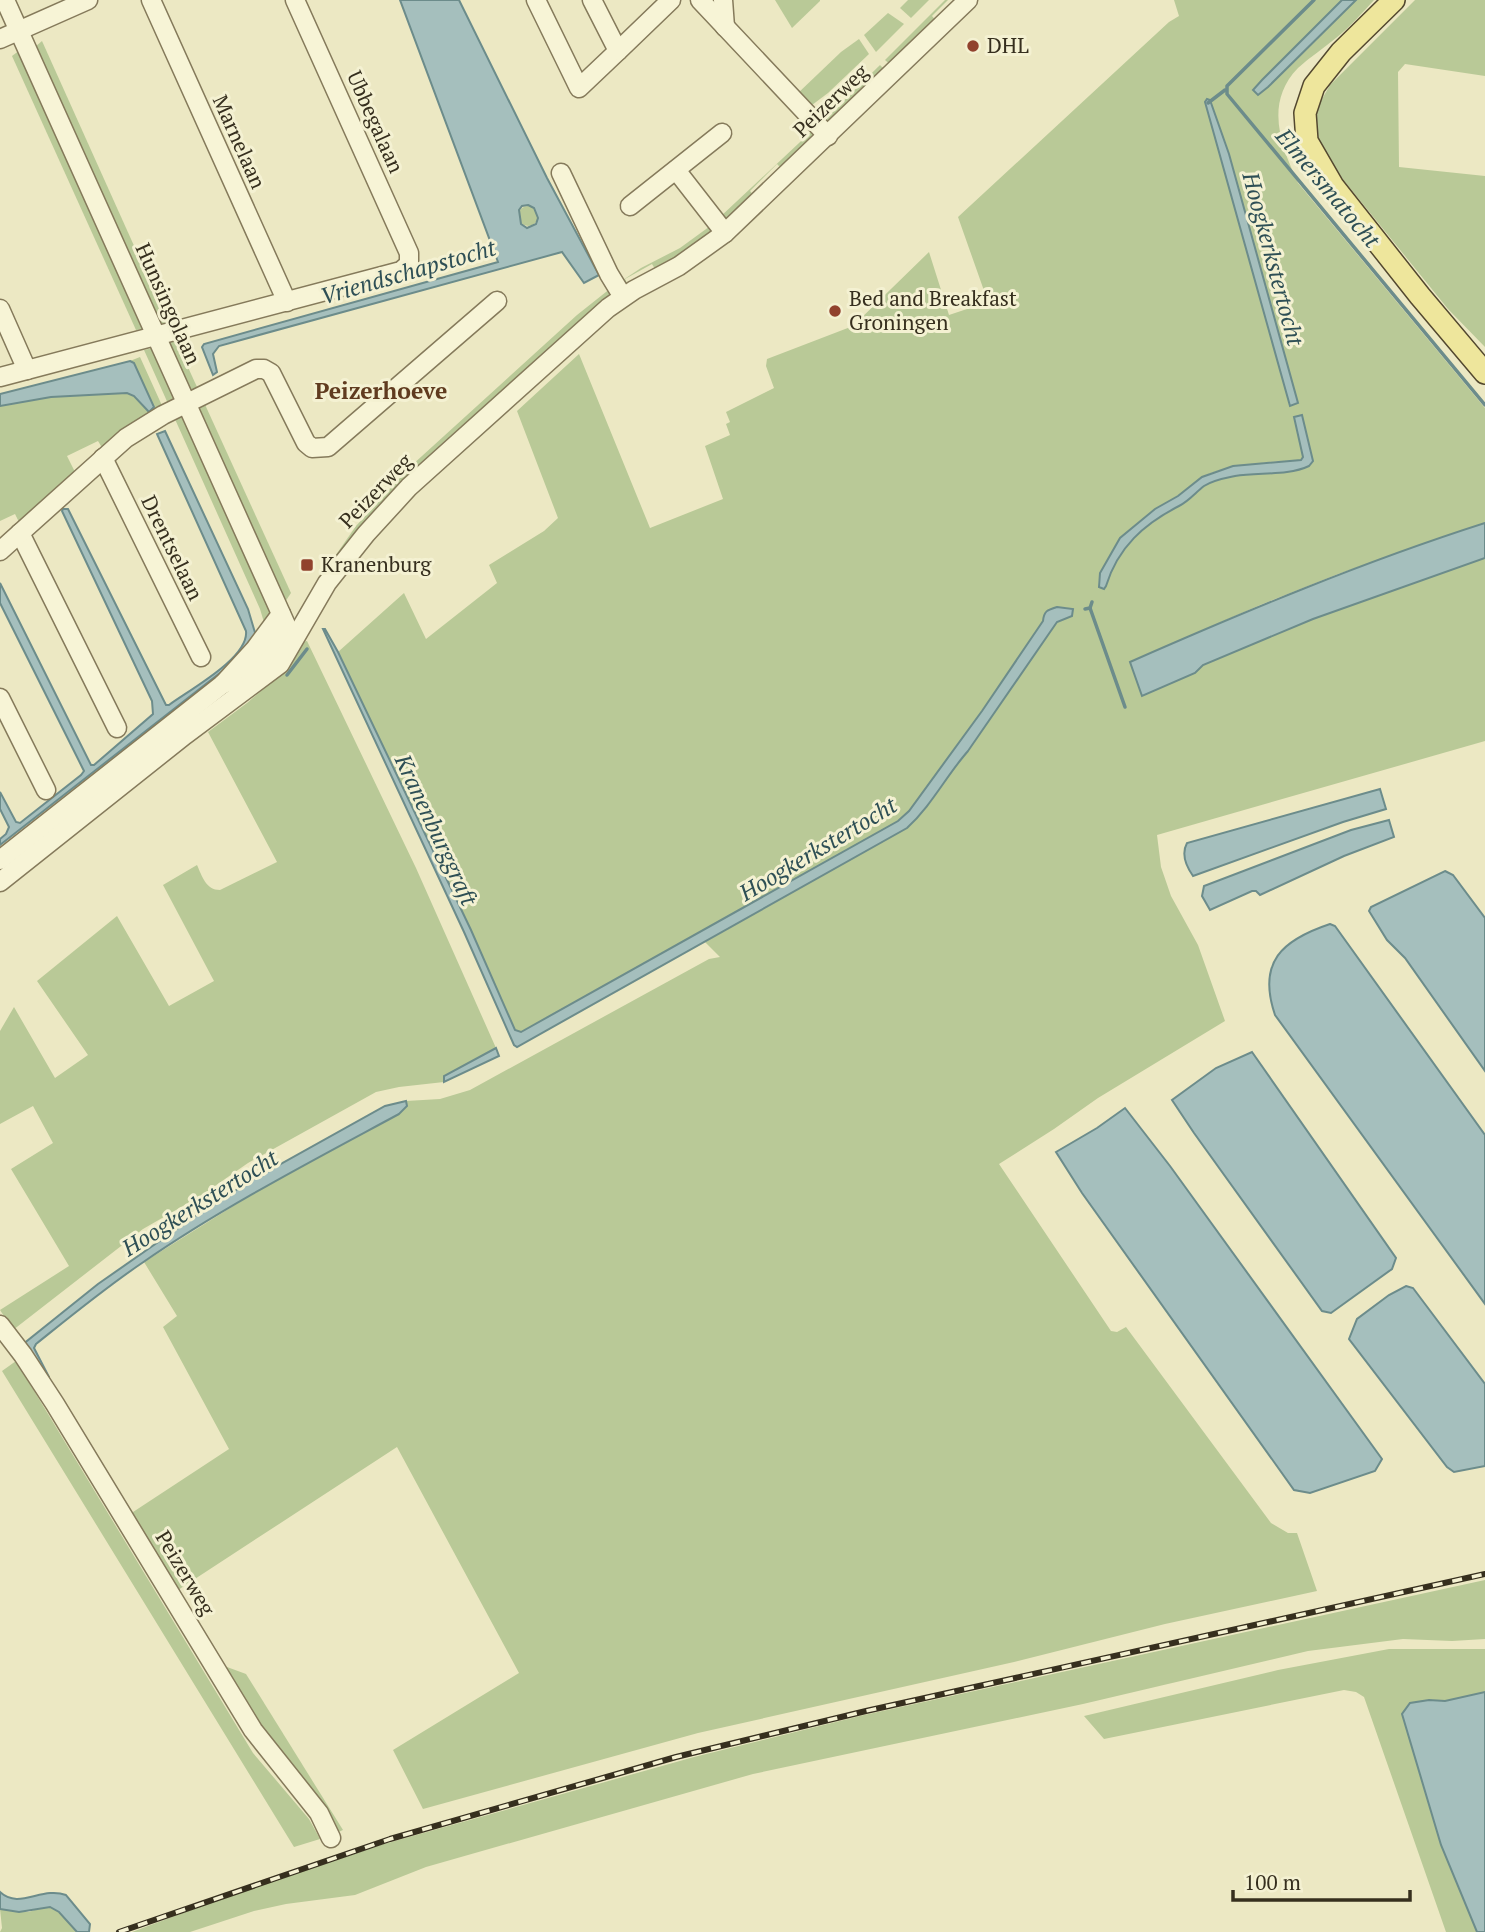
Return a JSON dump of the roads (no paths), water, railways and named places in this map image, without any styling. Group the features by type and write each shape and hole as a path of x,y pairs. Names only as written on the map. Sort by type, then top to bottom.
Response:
{"main road":[{"path":"1394,0 1341,52 1314,86 1305,113 1305,132 1310,149 1332,186 1485,373"},
{"path":"1466,348 1485,365"}],"street":[{"name":"Hunsingolaan","path":"5,0 284,621"},
{"path":"0,40 88,0"},
{"name":"Marnelaan","path":"150,0 287,302"},
{"name":"Ubbegalaan","path":"287,302 401,271 409,264 409,253 295,0"},
{"path":"536,0 579,88 671,0"},
{"path":"592,0 618,51"},
{"path":"700,0 828,136"},
{"path":"723,0 725,27"},
{"name":"Peizerweg","path":"0,860 180,728 280,664 338,566 409,487 592,321 623,297 679,266 726,233 968,0"},
{"path":"630,206 722,133"},
{"path":"676,170 726,233"},
{"path":"561,173 608,274 623,297"},
{"path":"0,551 126,438 148,423 256,369 271,373 278,383 306,443 312,448 328,447 497,300"},
{"path":"0,377 287,302"},
{"path":"0,309 26,370"},
{"name":"Drentselaan","path":"103,458 201,657"},
{"path":"20,533 117,728"},
{"name":"Peizerweg","path":"0,882 180,728 223,684 248,673 262,662 275,648 284,621"},
{"path":"0,698 46,790"},
{"name":"Peizerweg","path":"1,1328 20,1350 253,1730 318,1814 331,1838"}],"water":[{"path":"400,0 459,0 547,178 599,275 584,283 562,252 219,346 213,354 217,372 213,375 202,347 204,344 498,262","holes":["528,205 534,208 538,218 536,224 527,228 521,224 519,210"]},
{"path":"1342,0 1356,0 1258,95 1253,90"},
{"path":"1210,100 1229,154 1298,403 1290,406 1205,102"},
{"path":"130,361 134,363 154,407 149,412 134,396 127,393 51,397 0,406 0,394"},
{"path":"1302,415 1313,461 1309,466 1283,473 1235,476 1201,488 1134,538 1125,548 1104,589 1099,587 1100,573 1120,538 1155,509 1178,496 1202,477 1233,466 1301,460 1303,457 1294,417"},
{"path":"165,431 248,609 256,636 234,662 0,845 0,839 9,827 0,809 0,792 16,822 20,823 84,771 0,603 0,583 91,765 153,714 152,701 63,509 68,509 166,705 216,672 238,652 244,641 246,631 157,434"},
{"path":"1485,523 1485,558 1313,619 1203,665 1195,673 1142,696 1130,662 1305,588"},
{"path":"1057,607 1073,609 1072,616 1057,622 968,751 924,810 907,828 517,1047 323,629 338,652 471,930 515,1030 521,1032 898,821 909,811 982,711 1043,621 1045,613"},
{"path":"1380,789 1386,809 1193,876 1186,864 1184,851 1187,843"},
{"path":"1389,820 1394,837 1344,856 1260,895 1252,891 1210,910 1202,896 1204,886 1351,830"},
{"path":"1445,871 1453,875 1485,918 1485,1071 1405,958 1387,940 1369,911 1371,907"},
{"path":"1330,924 1335,926 1485,1135 1485,1304 1275,1015 1269,981 1278,956 1299,938"},
{"path":"496,1048 499,1056 444,1082 444,1076"},
{"path":"1252,1052 1396,1258 1392,1269 1331,1313 1322,1311 1172,1100 1216,1068"},
{"path":"406,1101 407,1106 399,1114 204,1223 88,1302 36,1344 34,1348 48,1379 22,1345 98,1284 204,1210 385,1106"},
{"path":"1125,1108 1382,1459 1375,1471 1310,1493 1294,1490 1082,1193 1056,1152"},
{"path":"1406,1286 1413,1288 1485,1384 1485,1466 1454,1472 1447,1467 1349,1339 1357,1319"},
{"path":"1485,1692 1485,1932 1477,1932 1441,1845 1402,1714 1410,1703 1445,1701"},
{"path":"0,1892 15,1899 48,1893 66,1895 90,1924 89,1932 77,1932 59,1912 50,1907 19,1912 0,1909"}],"waterway":[{"name":"Elmersmatocht","path":"1314,0 1227,86 1227,94 1485,405"},
{"path":"1208,103 1225,90"},
{"name":"Hoogkerkstertocht","path":"1085,609 1090,608 1092,602"},
{"path":"1090,608 1125,707"},
{"name":"Kranenburggraft","path":"287,675 307,649"}],"railway":[{"path":"119,1932 390,1839 676,1757 866,1711 1485,1574"}],"place":[{"name":"DHL","path":"973,46"},
{"name":"Bed and Breakfast Groningen","path":"835,311"},
{"name":"Kranenburg","path":"307,565"}],"district":[{"name":"Peizerhoeve","path":"381,391"}],"water label":[{"name":"Vriendschapstocht","path":"408,272"}]}
